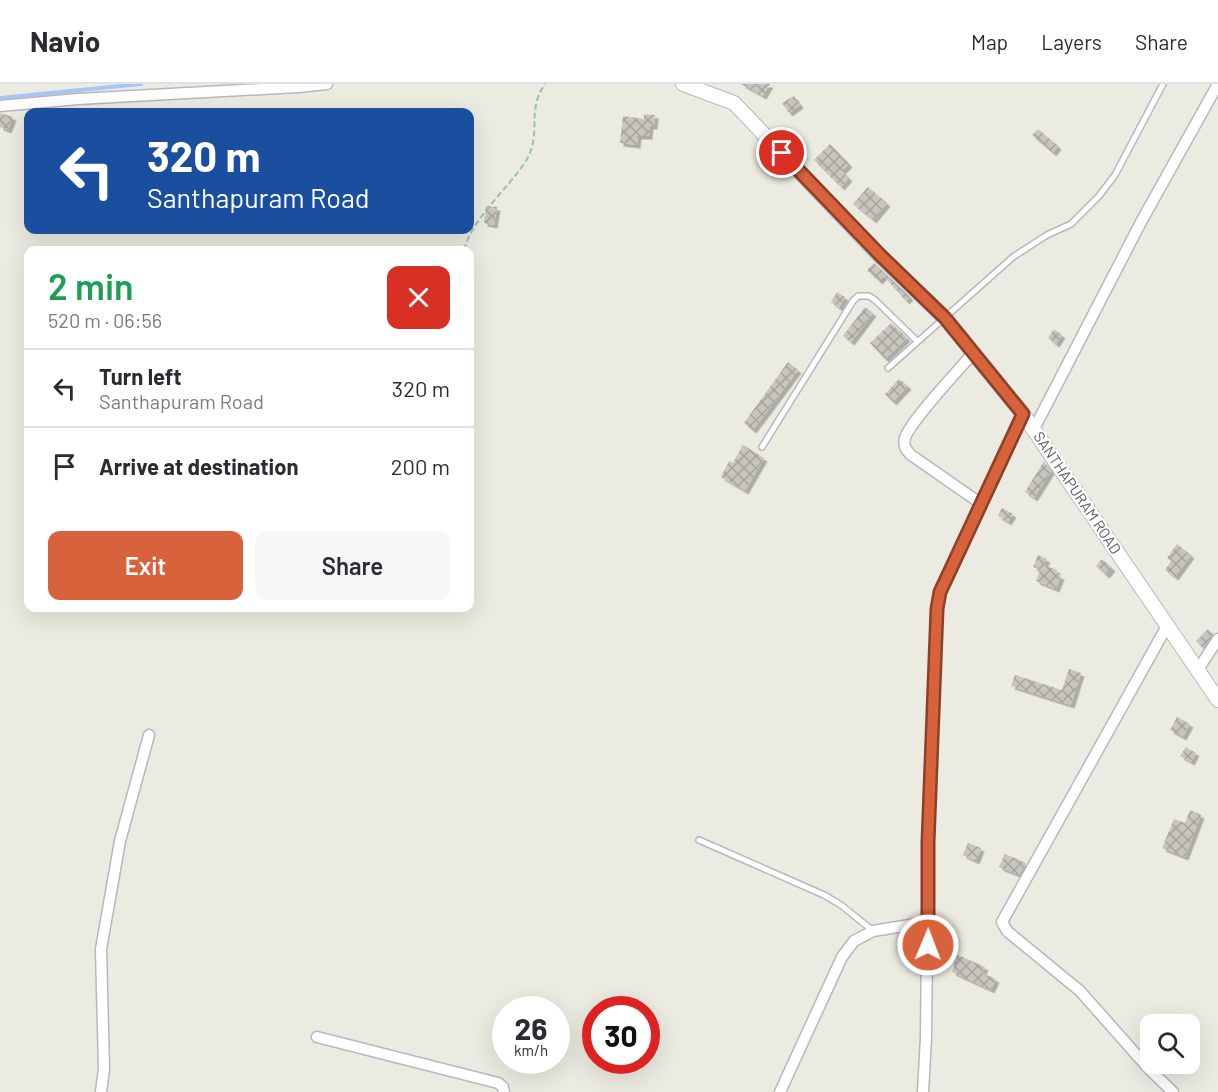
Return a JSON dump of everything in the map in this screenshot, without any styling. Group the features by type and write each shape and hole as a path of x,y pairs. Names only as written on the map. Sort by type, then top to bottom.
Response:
{"main road":[{"name":"SANTHAPURAM ROAD","path":"683,84 734,103 870,246 945,318 1028,421 1218,700"}],"street":[{"path":"0,106 327,84"},
{"path":"923,1092 928,842 937,609 940,592 980,503 1218,84"},
{"path":"974,352 916,421 904,441 905,448 911,455 980,503"},
{"path":"1167,626 1002,922 1007,932 1080,991 1150,1070 1173,1092"},
{"path":"1197,670 1218,639"},
{"path":"101,1092 104,1069 101,949 120,841 149,735"},
{"path":"780,1092 842,957 854,941 873,931 928,922"},
{"path":"317,1037 498,1083 503,1087 504,1092"}],"lane":[{"path":"888,368 1014,257 1047,235 1071,224 1103,192 1115,175 1163,84"},
{"path":"762,447 858,296 869,296 875,300 917,341"},
{"path":"699,840 824,896 841,905 873,931"}],"path":[{"path":"474,228 527,159 533,145 535,103 545,84"}],"building":[{"path":"741,84 770,84 763,96"},
{"path":"794,96 800,105 789,113 782,103"},
{"path":"0,113 13,117 8,130 0,127"},
{"path":"644,114 655,115 654,126 650,126 649,136 638,136 637,145 620,143 623,116 644,119"},
{"path":"1038,129 1058,146 1053,153 1032,135"},
{"path":"830,144 849,164 842,171 849,178 841,187 814,160"},
{"path":"868,187 887,203 873,220 853,204"},
{"path":"486,206 497,207 494,225 484,223"},
{"path":"874,263 910,297 906,301 884,276 879,281 867,270"},
{"path":"837,292 845,297 839,308 831,302"},
{"path":"865,307 873,313 851,342 843,336"},
{"path":"891,323 907,338 885,359 870,343"},
{"path":"1054,329 1062,335 1056,344 1048,338"},
{"path":"788,362 798,370 753,430 744,423"},
{"path":"899,379 908,386 893,402 885,394"},
{"path":"743,445 764,458 745,491 721,477 729,461 733,463"},
{"path":"1044,461 1051,471 1034,498 1025,492"},
{"path":"1002,508 1013,514 1008,522 998,516"},
{"path":"1177,544 1191,555 1175,577 1165,570 1171,561 1167,558"},
{"path":"1038,555 1047,559 1044,565 1057,570 1056,574 1061,576 1056,589 1036,581 1040,569 1033,567"},
{"path":"1102,559 1112,568 1106,575 1096,566"},
{"path":"1208,629 1213,634 1203,648 1196,641"},
{"path":"1069,669 1081,673 1071,705 1011,686 1015,675 1062,690"},
{"path":"1177,717 1190,724 1183,737 1170,730"},
{"path":"1186,747 1196,753 1191,762 1180,756"},
{"path":"1190,810 1201,815 1185,857 1162,848 1174,819 1185,823"},
{"path":"968,843 981,848 976,861 963,855"},
{"path":"1005,854 1026,863 1019,875 999,867"},
{"path":"954,953 985,967 982,973 996,979 991,990 952,972 955,964 950,962"}],"waterway":[{"path":"0,98 141,84"}],"route":[{"path":"782,153 879,254 945,318 1023,414 940,592 937,609 928,842 928,945"}]}
